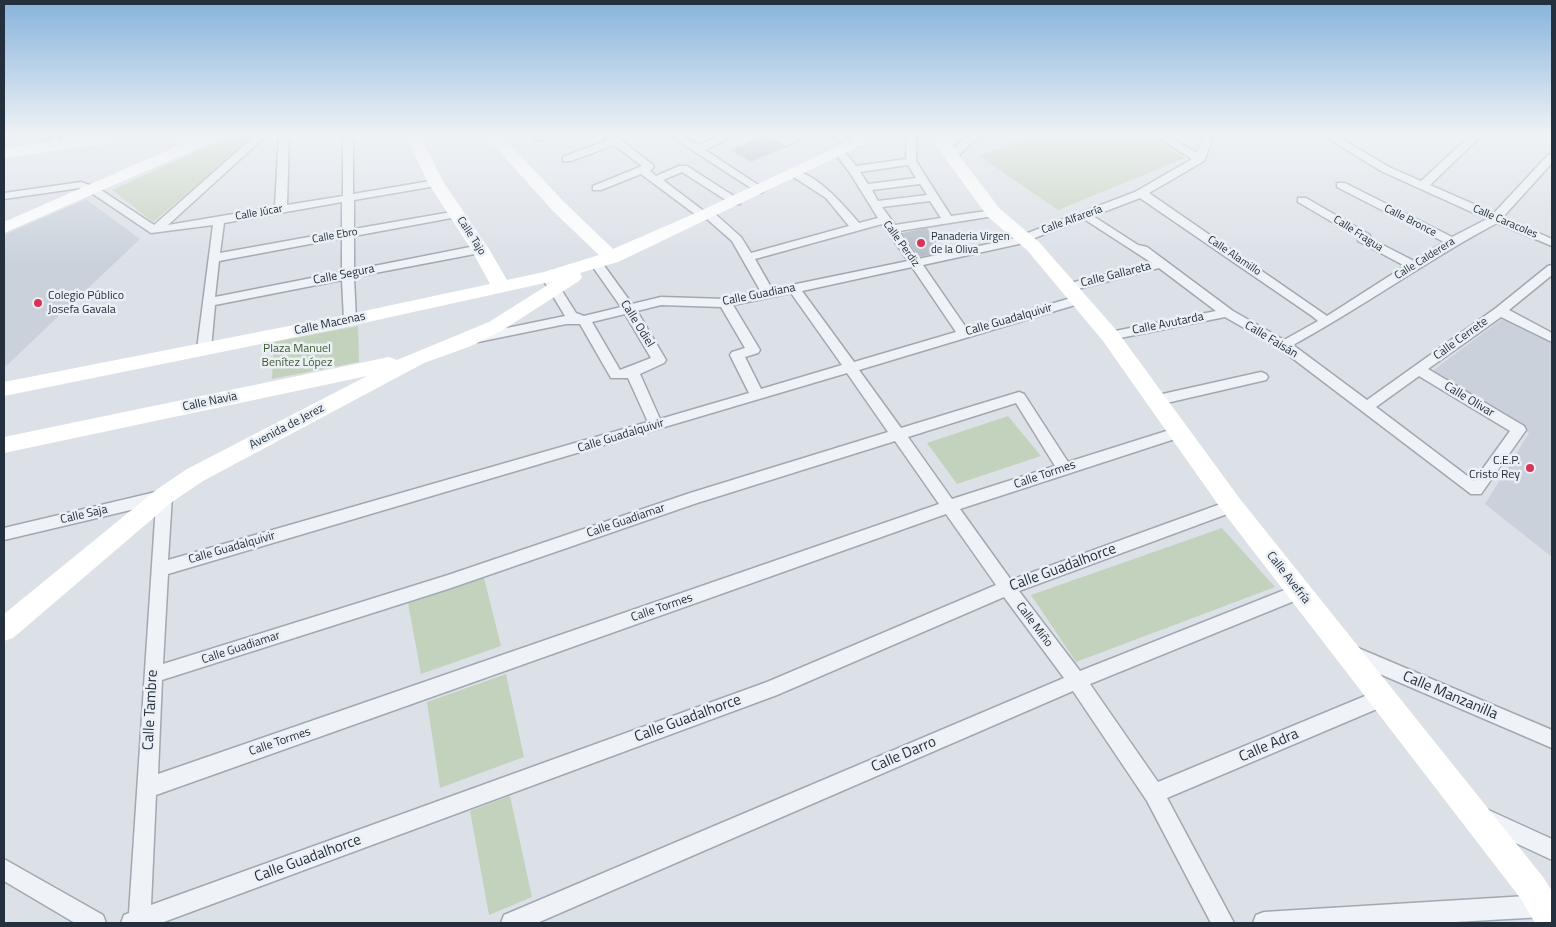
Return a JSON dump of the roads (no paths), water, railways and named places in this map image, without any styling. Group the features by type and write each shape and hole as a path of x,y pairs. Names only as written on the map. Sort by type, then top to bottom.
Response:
{"street":[{"path":"4,228 94,190 120,176"},
{"path":"4,196 81,185 94,190 155,231 217,176"},
{"path":"281,209 282,176"},
{"path":"348,176 350,320"},
{"name":"Calle Tajo","path":"433,176 480,249 501,286"},
{"path":"530,176 558,206 604,261"},
{"path":"597,188 625,176"},
{"path":"652,176 707,215 737,239 768,293"},
{"path":"655,180 664,176"},
{"path":"696,176 736,202"},
{"path":"739,176 761,190"},
{"name":"Avenida de Jerez","path":"4,630 164,496 195,475 417,358 464,341 496,326 550,283 604,261 791,176"},
{"path":"799,176 830,196 856,226"},
{"name":"Calle Perdiz","path":"860,176 888,225 963,333"},
{"path":"920,176 948,220"},
{"name":"Calle Avefría","path":"966,176 994,213 1023,237 1076,293 1110,336 1158,400 1232,506 1298,592 1384,697 1474,813 1548,913"},
{"name":"Calle Alfarería","path":"1023,237 1086,216 1138,194 1169,176"},
{"name":"Calle Caracoles","path":"1401,176 1552,243"},
{"path":"1422,186 1433,176"},
{"name":"Calle Calderera","path":"1284,345 1326,322 1452,242 1495,218 1533,176"},
{"path":"866,188 922,180"},
{"name":"Calle Júcar","path":"155,231 436,183"},
{"path":"884,185 894,203"},
{"name":"Calle Bronce","path":"1341,185 1452,242"},
{"name":"Calle Alamillo","path":"1138,194 1147,196 1317,313 1326,322"},
{"path":"875,205 933,197"},
{"name":"Calle Fragua","path":"1302,200 1366,237 1362,239 1414,266"},
{"path":"749,257 856,226 948,220 994,213"},
{"name":"Calle Ebro","path":"213,258 456,214"},
{"name":"Calle Faisán","path":"1086,216 1134,248 1142,250 1227,313 1260,334 1284,345 1476,490"},
{"path":"204,349 213,258 219,220"},
{"name":"Calle Guadiana","path":"464,341 507,330 566,320 584,320 661,301 725,303 1015,242 1023,237"},
{"name":"Calle Segura","path":"208,302 480,249"},
{"name":"Calle Odiel","path":"604,261 659,360 632,372"},
{"name":"Calle Gallareta","path":"1076,293 1161,264"},
{"name":"Calle Cerrete","path":"1367,407 1500,311 1552,269"},
{"path":"550,283 571,316 584,320 616,375 632,372 656,425"},
{"name":"Calle Macenas","path":"4,389 350,320 501,286 550,283"},
{"name":"Calle Miño","path":"794,288 1007,588 1077,681 1154,794 1223,923"},
{"name":"Calle Guadalquivir","path":"160,569 852,368 963,333 1076,293"},
{"path":"725,303 753,350 737,355 757,395"},
{"path":"1500,311 1552,338"},
{"name":"Calle Avutarda","path":"1110,336 1227,313"},
{"name":"Calle Navia","path":"4,445 417,358"},
{"name":"Calle Olivar","path":"1419,370 1519,430 1476,490"},
{"path":"1158,400 1261,377"},
{"name":"Calle Guadiamar","path":"153,676 448,582 690,500 1019,397 1064,468"},
{"name":"Calle Tormes","path":"147,788 950,506 1179,432"},
{"name":"Calle Saja","path":"4,534 164,496"},
{"name":"Calle Tambre","path":"137,923 164,496"},
{"name":"Calle Guadalhorce","path":"137,923 771,688 1007,588 1232,506"},
{"name":"Calle Darro","path":"512,923 1077,681 1298,592"},
{"name":"Calle Manzanilla","path":"1348,652 1552,739"},
{"name":"Calle Adra","path":"1154,794 1384,697"},
{"path":"1474,813 1552,850"},
{"path":"4,869 95,923"},
{"path":"1264,923 1548,913"}],"place":[{"name":"Panaderia Virgen de la Oliva","path":"921,243"},
{"name":"Colegio Público Josefa Gavala","path":"38,303"},
{"name":"C.E.P. Cristo Rey","path":"1530,468"}],"park label":[{"name":"Plaza Manuel Benítez López","path":"297,356"}]}
